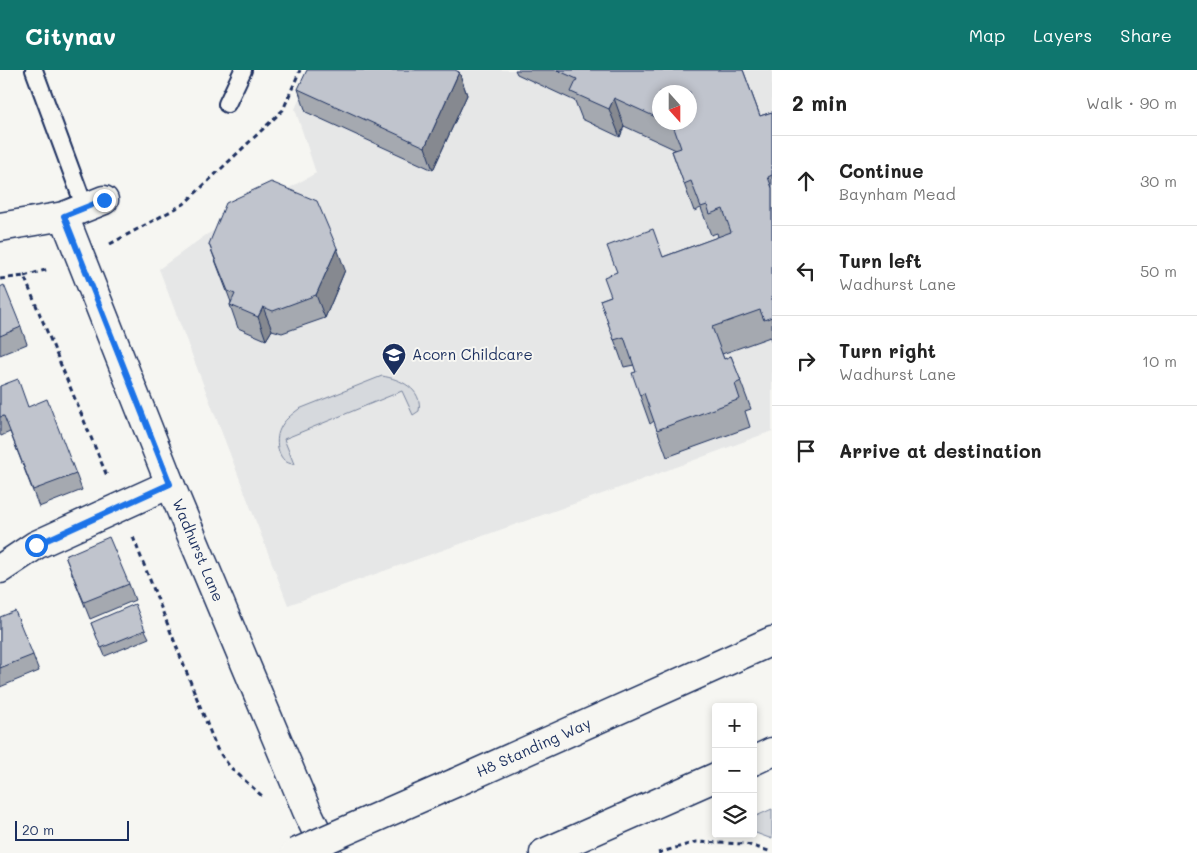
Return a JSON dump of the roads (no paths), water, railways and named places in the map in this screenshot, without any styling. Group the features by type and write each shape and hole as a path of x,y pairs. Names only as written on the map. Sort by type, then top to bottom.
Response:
{"main road":[{"path":"0,227 84,208"},
{"name":"Wadhurst Lane","path":"84,208 82,259 170,484 307,811 327,853"},
{"path":"0,569 36,545 170,484"},
{"name":"H8 Standing Way","path":"295,853 772,641"},
{"path":"757,759 772,752"},
{"path":"544,853 712,779"}],"lane":[{"path":"34,70 84,208"},
{"path":"227,104 243,70"}],"place":[{"name":"Acorn Childcare","path":"394,376"}]}
